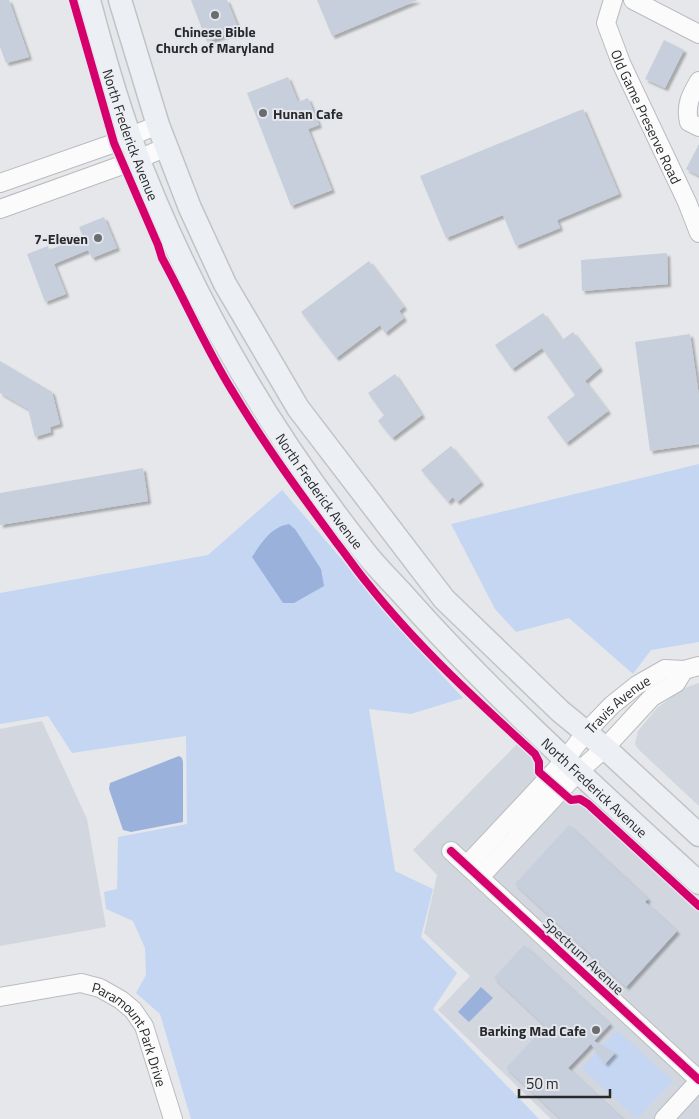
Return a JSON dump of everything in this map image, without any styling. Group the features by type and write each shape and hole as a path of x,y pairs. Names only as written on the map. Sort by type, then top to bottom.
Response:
{"main road":[{"name":"North Frederick Avenue","path":"89,0 105,60 130,136 167,227 206,311 295,459 371,559 441,637 518,716 699,883"},
{"name":"North Frederick Avenue","path":"120,0 158,125 190,208 225,284 298,408 444,599 560,711 605,748 699,835"}],"street":[{"name":"Old Game Preserve Road","path":"613,0 606,23 621,63 693,215 699,232"},
{"path":"633,0 699,34"},
{"path":"699,80 688,103 687,112 689,122 699,127"},
{"path":"0,183 158,125"},
{"path":"0,209 139,159 166,147"},
{"name":"Travis Avenue","path":"572,766 586,732 612,705 637,685 665,669 691,668"},
{"name":"Travis Avenue","path":"572,766 605,748 652,697 676,683 691,668"},
{"path":"467,865 572,766"},
{"path":"480,877 572,766"},
{"name":"Spectrum Avenue","path":"451,851 699,1080"},
{"name":"Paramount Park Drive","path":"0,997 81,983 100,988 121,1000 133,1010 144,1026 173,1119"},
{"path":"664,1119 699,1080"}],"shaded area":[{"path":"699,464 699,642 651,650 633,674 569,618 516,632 495,609 451,524"},
{"path":"282,490 463,698 411,714 369,709 395,871 433,889 421,937 457,973 433,1009 539,1119 191,1119 160,1014 136,993 146,975 145,948 133,921 106,909 104,892 117,889 118,837 187,824 186,736 72,753 48,716 0,724 0,593 208,555"},
{"path":"289,524 295,529 321,569 324,586 294,603 283,603 252,557 272,532"},
{"path":"699,683 699,806 638,749 635,744 638,731 657,708 684,688"},
{"path":"42,721 87,819 106,927 0,946 0,729"},
{"path":"519,742 699,911 699,1119 551,1119 438,1010 470,976 424,933 437,875 413,850"},
{"path":"179,756 183,762 183,822 131,832 123,830 109,789 110,783"},
{"path":"481,987 493,998 469,1022 458,1012"},
{"path":"617,1030 673,1081 637,1119 582,1068"}],"building":[{"path":"0,0 9,0 29,57 6,63 0,47"},
{"name":"Chinese Bible Church of Maryland","path":"191,0 227,0 239,30 207,42"},
{"path":"317,0 418,0 332,36"},
{"path":"664,40 684,50 665,88 645,79"},
{"path":"288,77 298,102 308,98 319,125 308,129 332,190 291,206 247,93"},
{"path":"583,109 619,194 557,220 560,228 516,246 503,215 446,238 420,176"},
{"path":"699,144 699,176 686,169"},
{"path":"104,217 117,248 92,258 88,250 54,264 66,294 45,302 27,254 48,246 49,250 83,237 79,227"},
{"path":"667,253 668,284 582,291 581,260"},
{"path":"369,261 404,307 399,311 404,318 385,333 380,325 336,358 301,312"},
{"path":"543,313 562,340 573,332 600,368 585,381 608,411 566,443 547,417 575,395 542,348 512,369 495,345"},
{"path":"690,334 699,396 699,444 650,451 635,342"},
{"path":"0,361 52,392 60,424 50,427 51,432 35,437 28,409 0,393"},
{"path":"395,374 422,415 392,438 378,421 384,415 368,393"},
{"path":"451,446 481,482 457,502 453,497 448,502 421,470"},
{"path":"143,468 148,501 0,525 0,493"},
{"path":"569,825 648,899 645,902 677,931 626,987 515,884"},
{"path":"524,945 610,1024 594,1041 615,1053 605,1064 591,1044 568,1068 623,1119 561,1119 506,1068 545,1026 494,978"}],"cycle path":[{"path":"73,0 114,143 162,258 223,376 283,468 356,569 387,607 448,672 535,754 539,762 539,772 571,800 580,799 588,804 699,906"},
{"path":"451,851 699,1080"}],"place":[{"name":"Chinese Bible Church of Maryland","path":"215,15"},
{"name":"Hunan Cafe","path":"263,113"},
{"name":"7-Eleven","path":"98,238"},
{"name":"Barking Mad Cafe","path":"596,1030"}]}
